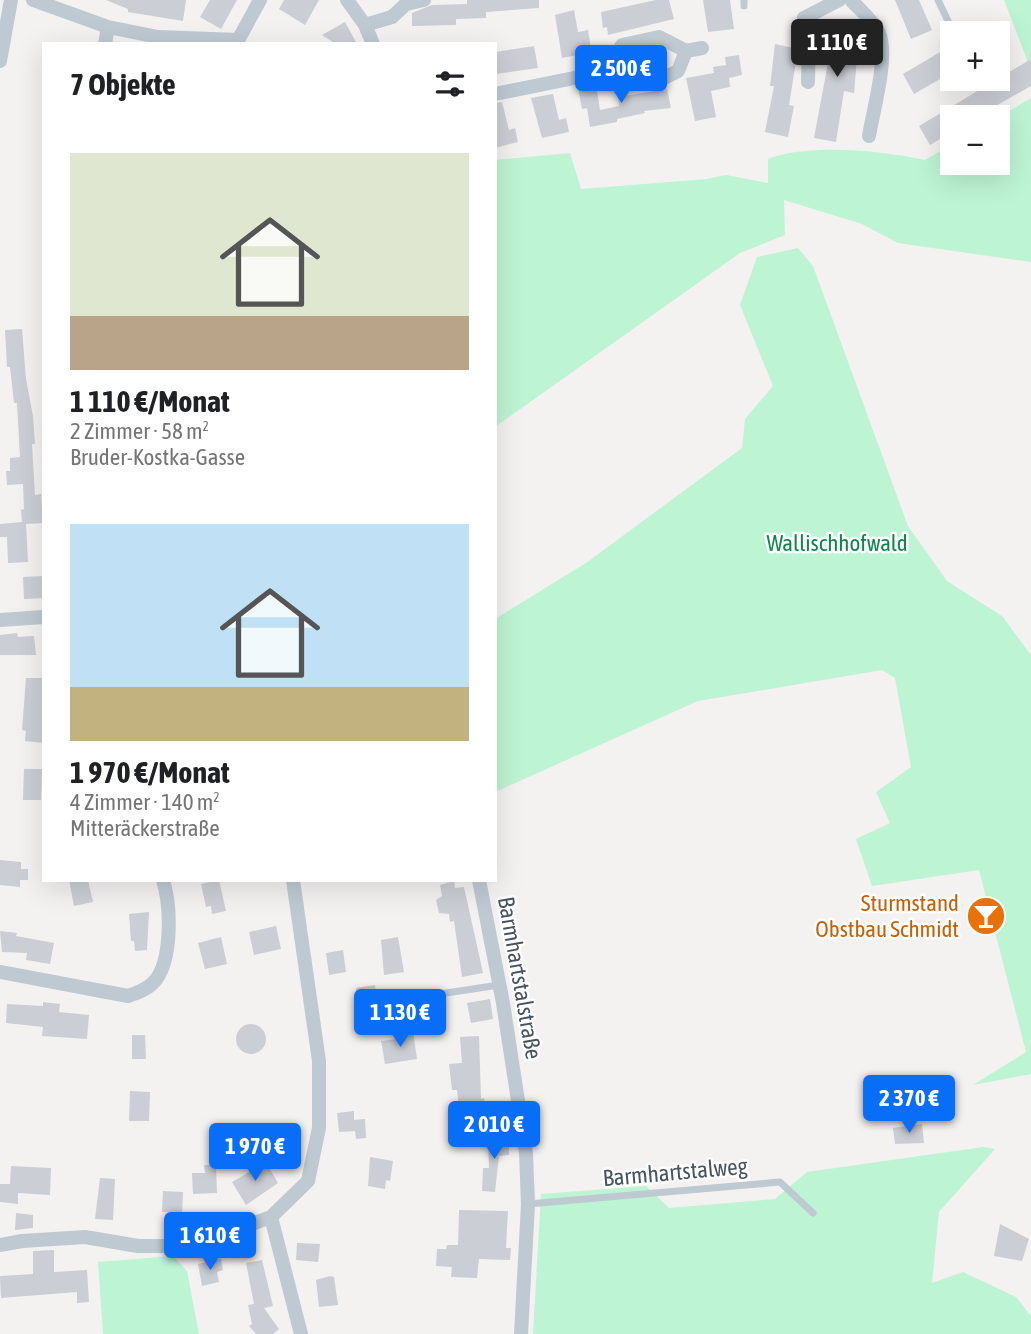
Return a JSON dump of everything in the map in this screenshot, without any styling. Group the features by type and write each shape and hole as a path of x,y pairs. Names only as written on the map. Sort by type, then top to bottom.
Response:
{"street":[{"path":"0,61 11,0"},
{"path":"33,0 108,27 158,37 237,42 260,0"},
{"path":"347,0 365,25 372,42"},
{"path":"365,25 392,17 406,4 424,0"},
{"path":"808,82 810,38 804,18 839,0"},
{"path":"851,0 872,22 883,48 869,136"},
{"path":"105,42 108,27"},
{"path":"609,71 622,45 659,37 686,51 702,48"},
{"path":"497,94 609,71 634,84 662,79 678,71 686,51"},
{"path":"0,620 42,617"},
{"path":"0,972 128,996 140,992 155,982 165,960 168,934 167,895 164,882"},
{"path":"0,1245 85,1237 138,1246 191,1246 271,1217 308,1181 319,1128 319,1061 293,882"},
{"name":"Barmhartstalstraße","path":"479,882 526,1153 528,1204 521,1334"},
{"path":"271,1217 300,1334"}],"lane":[{"path":"938,0 948,21"},
{"path":"400,1000 499,985"},
{"name":"Barmhartstalweg","path":"528,1204 780,1182 813,1213"}],"green space":[{"path":"1004,0 1031,0 1031,70"},
{"path":"1031,98 1031,262 898,243 862,224 784,200 785,235 740,253 497,426 497,160 570,153 581,189 707,179 726,175 768,183 768,159 804,151 846,150 925,160 940,151 940,175 1010,175 1010,111"},
{"name":"Wallischhofwald","path":"798,248 813,266 908,526 947,581 1002,616 1031,655 1031,1074 973,1085 1026,1052 979,870 872,886 856,839 890,823 876,792 911,767 895,678 882,670 698,701 497,791 497,618 586,563 742,448 745,419 773,386 740,305 757,257"},
{"path":"983,1147 995,1149 939,1212 932,1283 963,1272 1016,1297 1031,1316 1031,1334 533,1334 541,1194 646,1186 669,1208 775,1199 807,1172"},
{"path":"173,1256 187,1271 199,1334 103,1334 98,1262"}],"building":[{"path":"106,0 186,0 183,21 128,12 128,9"},
{"path":"210,0 237,0 221,29 200,17"},
{"path":"284,0 319,0 305,25 279,9"},
{"path":"467,0 539,0 539,8 486,12 486,18 456,19 456,25 412,26 412,13 432,5 467,4"},
{"path":"656,0 669,0 674,19 608,35 607,27 603,28 601,12"},
{"path":"703,0 730,0 734,29 708,32"},
{"path":"895,0 919,0 932,30 911,39"},
{"path":"574,10 578,32 588,30 591,48 581,49 582,54 562,58 555,15"},
{"path":"830,19 854,20 854,44 858,45 854,93 844,91 836,142 814,138 828,63 831,63 833,32 829,31"},
{"path":"345,22 356,42 333,42 322,35"},
{"path":"775,44 798,49 789,105 794,106 788,137 765,132 774,86 770,86"},
{"path":"534,46 538,68 497,74 497,52"},
{"path":"940,52 940,79 914,94 903,74"},
{"path":"739,55 742,75 729,78 730,87 711,91 716,117 695,121 686,78 714,73 713,67 726,65 725,57"},
{"path":"1031,59 1031,86 997,105 954,105 978,91 1010,91 1010,72"},
{"path":"596,85 600,110 619,106 618,97 667,89 671,108 644,111 645,113 617,119 617,122 590,127 587,108 582,109 578,88"},
{"path":"553,94 559,120 566,118 569,132 542,138 531,98"},
{"path":"502,102 509,130 515,128 518,142 497,147 497,103"},
{"path":"940,113 940,139 930,145 919,126"},
{"path":"22,329 26,379 33,416 35,495 41,494 42,523 26,524 28,562 8,563 7,537 0,537 0,524 22,522 21,510 24,509 23,484 7,485 6,471 10,471 10,458 20,457 17,403 14,403 10,367 7,367 5,330"},
{"path":"42,576 42,598 24,599 23,577"},
{"path":"17,633 18,637 34,636 36,655 0,655 0,635"},
{"path":"26,678 42,678 42,743 25,741 26,731 22,730"},
{"path":"24,769 42,769 41,800 23,800"},
{"path":"0,860 21,862 21,869 28,869 28,880 20,880 20,887 0,885"},
{"path":"69,882 88,882 93,902 74,906"},
{"path":"219,882 226,911 212,914 211,906 206,907 201,884"},
{"path":"454,882 455,888 464,887 483,973 462,977 454,921 450,922 449,914 439,913 436,900 442,896 440,885"},
{"path":"149,912 147,950 135,951 134,941 131,941 129,914"},
{"path":"276,926 281,949 254,955 249,932"},
{"path":"0,931 54,943 50,964 26,960 27,953 2,952"},
{"path":"221,937 227,964 205,969 198,943"},
{"path":"398,937 404,972 384,975 381,940"},
{"path":"343,950 346,972 329,975 326,953"},
{"path":"375,985 378,1004 359,1007 356,988"},
{"path":"490,999 493,1019 471,1023 467,1003"},
{"path":"43,1002 60,1004 59,1012 89,1015 87,1039 42,1036 43,1027 6,1023 7,1004 43,1006"},
{"path":"251,1024 262,1028 266,1039 262,1050 251,1054 240,1050 236,1039 240,1028"},
{"path":"413,1031 417,1059 385,1064 381,1041 398,1039 397,1034"},
{"path":"132,1035 145,1035 146,1059 132,1059"},
{"path":"479,1036 481,1099 484,1098 487,1129 462,1132 457,1090 452,1090 449,1064 462,1063 460,1037"},
{"path":"130,1091 150,1092 149,1121 129,1121"},
{"path":"354,1111 354,1120 365,1119 366,1138 356,1139 355,1131 339,1132 337,1113"},
{"path":"922,1124 924,1143 895,1144 893,1128"},
{"path":"509,1136 509,1155 499,1156 495,1192 482,1191 483,1168 489,1168 488,1137"},
{"path":"370,1157 393,1161 390,1181 386,1180 385,1189 368,1186"},
{"path":"266,1162 278,1183 246,1205 232,1182"},
{"path":"204,1165 216,1165 217,1193 193,1194 192,1173 205,1173"},
{"path":"11,1166 51,1168 50,1195 18,1193 18,1204 0,1202 0,1184 10,1184"},
{"path":"100,1178 115,1179 113,1220 95,1219"},
{"path":"163,1191 183,1192 182,1213 162,1212"},
{"path":"459,1210 508,1211 506,1248 511,1248 510,1260 479,1259 477,1278 451,1277 452,1267 436,1266 437,1249 458,1245"},
{"path":"16,1213 33,1215 33,1228 15,1230"},
{"path":"1000,1224 1029,1239 1022,1261 994,1256"},
{"path":"297,1243 320,1244 318,1262 296,1260"},
{"path":"54,1250 54,1272 87,1270 89,1302 77,1303 77,1292 1,1298 0,1276 33,1274 33,1251"},
{"path":"221,1259 223,1270 217,1272 219,1282 202,1286 198,1264"},
{"path":"262,1260 273,1306 264,1308 279,1329 273,1334 256,1334 249,1326 252,1324 248,1305 254,1304 246,1263"},
{"path":"334,1277 338,1305 319,1307 316,1280"}],"place":[{"name":"Sturmstand Obstbau Schmidt","path":"986,916"}]}
